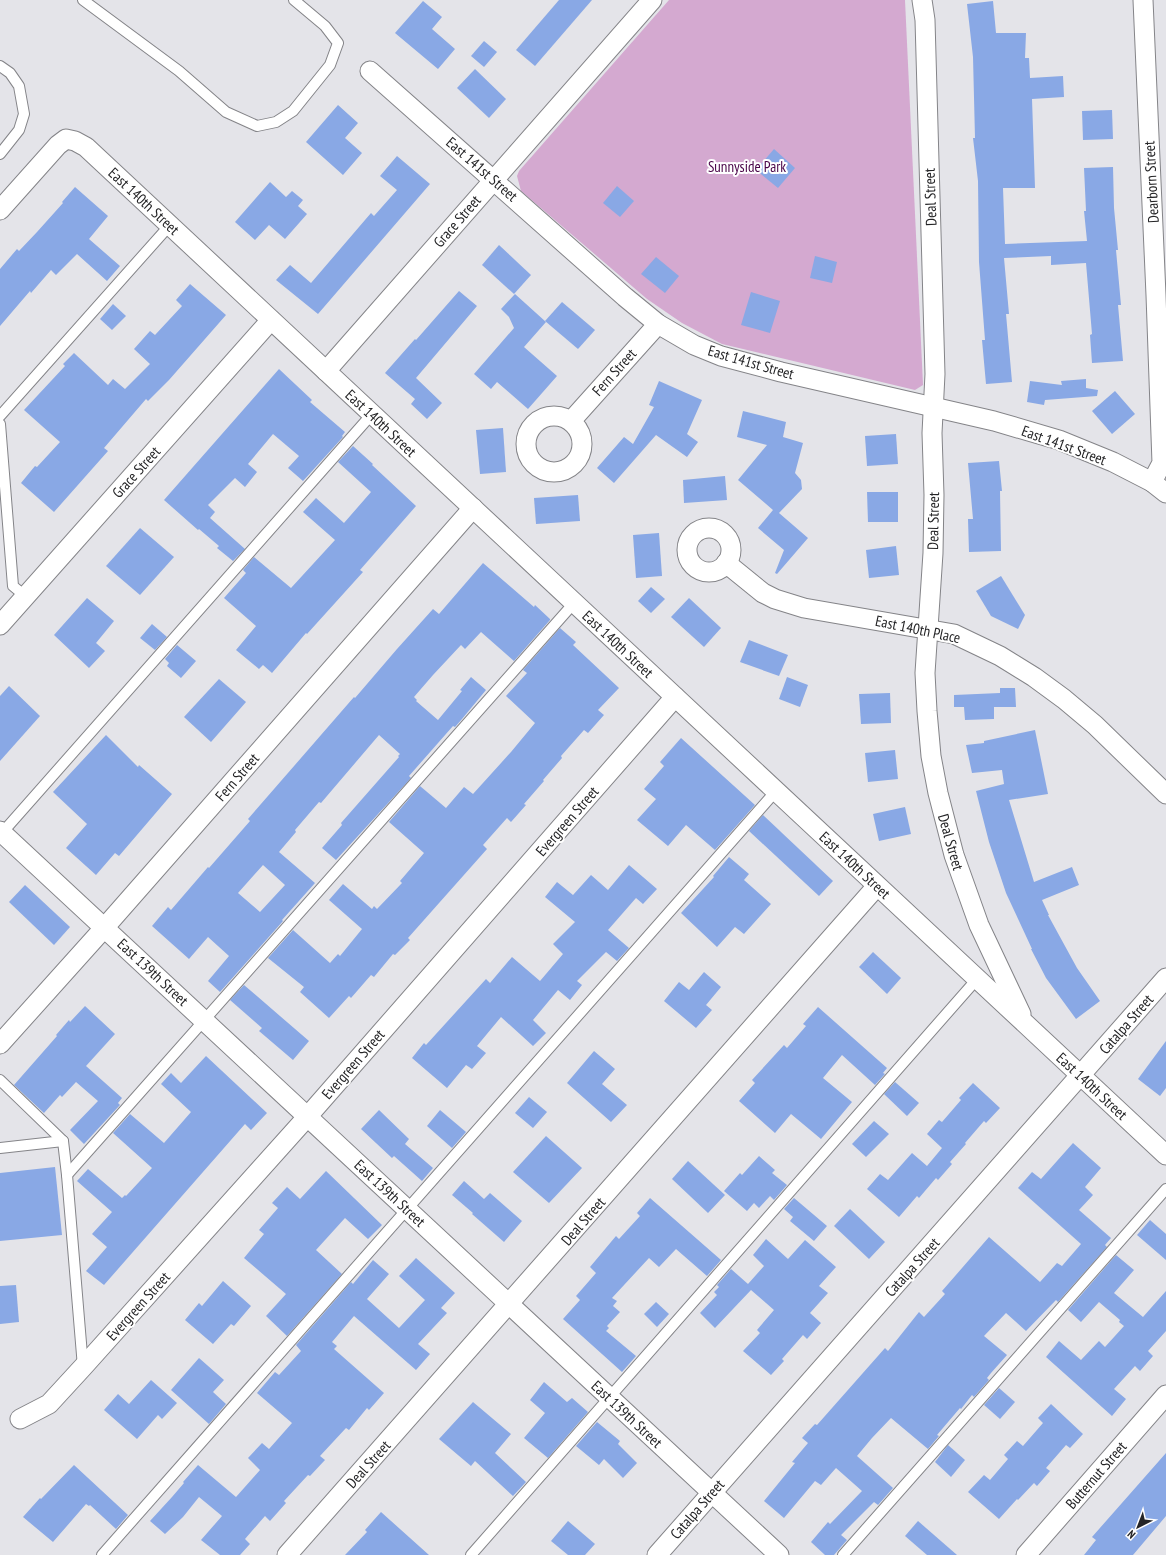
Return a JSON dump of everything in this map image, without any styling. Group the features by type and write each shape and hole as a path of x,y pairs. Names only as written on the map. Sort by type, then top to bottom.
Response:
{"street":[{"name":"Grace Street","path":"326,371 652,0"},
{"name":"Deal Street","path":"922,0 925,20 935,374 932,433 934,495 933,553 925,673 927,718 931,756 945,826 965,891 979,925 1026,1024"},
{"name":"Dearborn Street","path":"1143,0 1161,297 1162,463 1159,488"},
{"name":"East 141st Street","path":"370,71 494,179 625,297 658,324 694,344 721,356 781,372 994,421 1059,440 1113,462 1159,488"},
{"name":"East 140th Street","path":"0,210 58,145 66,139 75,140 86,147 1166,1155"},
{"name":"Grace Street","path":"0,625 271,320"},
{"name":"Fern Street","path":"571,421 658,324"},
{"name":"Fern Street","path":"0,1044 105,927 473,508"},
{"name":"East 140th Place","path":"726,563 763,593 782,602 804,608 954,634 1000,656 1034,677 1064,699 1095,725 1166,794"},
{"name":"Evergreen Street","path":"20,1420 49,1404 83,1367 308,1116 675,697"},
{"name":"East 139th Street","path":"1,832 105,927 779,1555"},
{"name":"Deal Street","path":"287,1555 878,886"},
{"name":"Catalpa Street","path":"656,1555 1081,1076 1166,978"},
{"name":"Butternut Street","path":"1026,1555 1166,1395"}],"lane":[{"path":"83,0 179,71 226,112 257,126 276,122 293,111 330,65 338,43 325,26 294,0"},
{"path":"0,66 10,73 19,86 24,114 19,130 0,154"},
{"path":"0,416 170,225"},
{"path":"1,832 372,414"},
{"path":"0,424 13,586 25,596"},
{"path":"67,1175 574,603"},
{"path":"102,1555 776,791"},
{"path":"471,1555 977,979"},
{"path":"0,1080 63,1142 83,1367"},
{"path":"0,1148 63,1142"},
{"path":"843,1555 1166,1189"}],"green space":[{"name":"Sunnyside Park","path":"669,0 905,0 923,385 915,390 722,344 682,323 647,299 521,191 517,176 519,171"}],"building":[{"path":"559,0 592,0 535,66 516,50"},
{"path":"423,1 442,17 432,29 455,49 438,69 395,33"},
{"path":"993,1 996,33 1026,33 1025,58 1029,58 1030,78 1063,76 1064,97 1032,99 1035,188 1003,188 1005,244 1087,241 1084,211 1086,211 1084,168 1113,167 1114,208 1118,250 1116,250 1121,305 1118,305 1123,361 1092,363 1090,335 1092,334 1086,263 1051,265 1051,256 1004,258 1009,314 1006,314 1012,382 986,384 982,340 985,340 979,262 978,181 973,138 975,138 973,57 967,4"},
{"path":"484,41 497,52 484,67 471,56"},
{"path":"475,69 506,99 489,118 457,88"},
{"path":"338,105 358,123 345,138 362,153 343,175 306,142"},
{"path":"1112,110 1113,139 1083,140 1082,111"},
{"path":"774,149 795,168 778,188 756,170"},
{"path":"397,156 430,184 318,314 276,280 290,265 311,283 371,213 374,216 397,190 380,176"},
{"path":"270,182 286,197 292,191 303,200 298,206 307,214 285,239 269,225 255,240 235,222"},
{"path":"617,186 634,201 620,217 603,203"},
{"path":"75,187 108,216 89,239 120,266 107,281 77,254 56,275 51,270 31,293 30,291 0,326 0,269 17,249 19,251 37,232"},
{"path":"499,245 531,275 514,294 482,265"},
{"path":"815,256 837,262 832,283 810,278"},
{"path":"656,257 679,276 665,293 641,274"},
{"path":"190,284 226,315 169,380 148,401 146,399 104,448 108,451 54,512 21,483 35,466 37,467 60,442 24,410 65,366 63,364 74,353 108,385 113,379 125,389 150,364 134,349 150,331 155,335 182,306 176,300"},
{"path":"459,291 477,306 416,378 442,403 427,419 411,404 415,399 385,373"},
{"path":"751,292 780,301 770,333 741,325"},
{"path":"515,294 546,322 524,347 557,376 528,409 497,382 491,389 474,374 514,328 509,317 501,309"},
{"path":"562,302 595,330 578,349 545,321"},
{"path":"113,304 126,316 112,330 100,319"},
{"path":"279,369 312,400 310,402 345,432 342,436 343,437 303,481 288,468 299,456 273,434 248,464 257,472 245,487 235,478 208,505 215,512 210,518 245,549 233,561 217,548 219,546 164,500"},
{"path":"1086,379 1086,388 1098,390 1097,396 1045,400 1044,405 1027,402 1030,381 1062,385 1061,381"},
{"path":"659,381 702,400 687,434 698,442 687,457 656,435 614,483 597,468 624,437 633,444 654,407 649,405"},
{"path":"1115,391 1135,414 1112,434 1092,411"},
{"path":"743,411 786,422 783,437 803,443 795,473 801,480 802,489 779,513 808,538 777,574 775,573 784,550 758,528 773,510 738,480 767,445 737,437"},
{"path":"503,428 506,472 480,474 476,430"},
{"path":"896,434 898,464 867,466 865,436"},
{"path":"353,446 416,506 360,570 363,572 307,634 306,633 272,673 263,665 259,669 236,650 256,626 224,598 246,573 243,570 254,557 291,588 335,540 303,512 316,498 344,523 371,492 338,462"},
{"path":"999,461 1002,491 1000,491 1001,551 969,552 968,519 973,519 968,463"},
{"path":"725,476 727,500 684,503 683,480"},
{"path":"867,492 898,492 898,522 868,522"},
{"path":"578,495 580,521 536,524 534,498"},
{"path":"140,528 174,557 140,595 106,566"},
{"path":"659,533 662,576 636,578 633,535"},
{"path":"896,546 899,575 869,578 866,550"},
{"path":"483,563 534,607 535,605 550,620 514,661 481,632 465,649 461,645 433,675 414,697 417,700 416,701 438,720 462,691 460,690 471,677 486,690 455,727 453,726 409,776 411,778 336,860 322,848 342,825 341,823 400,754 379,735 321,803 319,802 295,830 296,832 279,852 315,883 220,992 208,981 229,956 208,937 189,959 152,926 168,907 171,910 208,867 209,868 250,821 248,819 433,609 439,614","holes":["263,865 285,885 260,912 238,893"]},
{"path":"1001,576 1025,615 1018,629 991,616 976,591"},
{"path":"651,587 665,599 651,613 638,601"},
{"path":"87,598 114,621 96,643 105,651 89,668 54,635"},
{"path":"689,598 721,628 704,647 671,617"},
{"path":"152,624 167,637 155,650 140,638"},
{"path":"560,628 576,642 573,645 619,688 598,710 604,715 588,733 584,730 561,756 562,758 511,822 507,818 483,845 487,849 408,938 410,940 395,955 393,954 374,977 371,975 351,998 349,996 329,1018 300,992 304,987 268,958 293,930 330,963 338,954 340,956 362,929 329,900 343,884 372,909 374,906 377,909 402,883 400,881 424,853 389,822 420,786 446,808 464,787 473,794 511,752 535,723 506,696 527,673 523,670"},
{"path":"749,640 788,655 779,676 740,662"},
{"path":"177,645 196,661 181,678 167,666 169,663 165,659"},
{"path":"787,677 808,685 800,707 779,699"},
{"path":"219,679 246,702 211,742 184,717"},
{"path":"9,686 40,716 0,761 0,696"},
{"path":"1000,688 1015,688 1016,707 994,707 994,719 965,720 964,707 954,707 954,695 1000,693"},
{"path":"890,693 891,723 861,724 859,694"},
{"path":"1035,730 1048,794 1009,800 1034,882 1072,867 1079,885 1042,900 1048,915 1077,968 1100,1001 1076,1019 1046,978 1031,949 1006,893 989,842 976,791 1004,784 1002,770 972,773 966,745 984,743 984,741"},
{"path":"106,735 138,767 139,765 172,794 119,856 115,853 96,875 66,848 87,824 53,792"},
{"path":"681,738 755,805 715,850 686,825 668,846 637,820 656,799 644,789 664,766 660,762"},
{"path":"895,750 898,779 868,782 865,753"},
{"path":"905,807 911,834 879,841 873,814"},
{"path":"763,815 833,881 819,896 749,831"},
{"path":"729,857 749,874 744,880 771,904 744,934 735,927 717,947 681,913 714,877 713,876"},
{"path":"629,865 657,889 643,904 636,898 608,930 629,948 617,961 606,952 577,981 582,985 570,1000 558,990 533,1020 546,1033 533,1046 501,1017 477,1046 486,1053 472,1069 466,1065 447,1088 412,1058 424,1043 426,1045 486,979 490,983 512,957 540,981 563,954 553,944 575,922 545,897 557,882 573,895 591,875 608,890"},
{"path":"25,885 70,927 54,945 9,902"},
{"path":"873,952 901,978 887,994 859,967"},
{"path":"704,972 721,987 706,1005 712,1010 696,1028 664,1001 679,982 689,990"},
{"path":"244,985 309,1041 293,1060 259,1031 262,1028 230,1000"},
{"path":"85,1006 115,1034 86,1066 122,1098 118,1103 120,1105 84,1144 70,1130 98,1101 76,1082 62,1097 60,1095 44,1113 14,1085 69,1020 70,1022"},
{"path":"818,1007 887,1068 883,1073 885,1074 875,1085 842,1055 823,1078 852,1102 821,1139 791,1114 775,1133 739,1101 755,1083 752,1080 784,1045 787,1048 806,1026 803,1024"},
{"path":"1166,1041 1166,1088 1160,1096 1138,1079"},
{"path":"594,1051 615,1069 602,1084 627,1105 611,1122 567,1083"},
{"path":"206,1056 267,1113 251,1130 245,1124 104,1285 86,1271 107,1247 92,1234 112,1212 77,1181 88,1169 122,1198 125,1195 126,1196 152,1168 113,1133 130,1114 164,1143 191,1112 161,1084 171,1073 181,1083"},
{"path":"895,1082 919,1103 907,1116 884,1094"},
{"path":"973,1083 1000,1108 986,1123 984,1121 965,1143 966,1144 950,1162 952,1164 938,1180 936,1178 919,1198 917,1196 899,1217 867,1189 880,1174 888,1180 912,1153 927,1166 942,1148 927,1134 939,1120 942,1122 961,1100 959,1098"},
{"path":"529,1097 547,1112 533,1128 515,1113"},
{"path":"379,1110 409,1139 405,1144 433,1168 422,1181 394,1156 392,1158 361,1129"},
{"path":"440,1110 466,1132 452,1148 427,1126"},
{"path":"874,1121 889,1134 866,1157 852,1144"},
{"path":"546,1136 582,1168 549,1203 513,1172"},
{"path":"1073,1143 1101,1168 1085,1187 1093,1195 1079,1210 1111,1238 1105,1245 1107,1247 1058,1302 1056,1300 1026,1331 1006,1313 984,1336 1007,1355 987,1378 989,1380 974,1397 972,1395 961,1409 960,1408 937,1435 939,1436 928,1449 891,1418 872,1438 857,1456 893,1488 878,1505 874,1502 841,1535 847,1540 834,1555 825,1555 811,1542 828,1522 830,1524 862,1491 836,1468 821,1485 815,1481 784,1518 764,1501 795,1463 792,1462 808,1443 802,1438 815,1424 817,1425 885,1348 888,1351 919,1312 924,1317 945,1294 942,1291 989,1237 1040,1282 1057,1263 1062,1266 1081,1244 1018,1188 1032,1172 1041,1179"},
{"path":"759,1156 775,1170 772,1173 787,1185 774,1200 770,1196 759,1208 754,1203 747,1211 724,1191 740,1173 742,1175"},
{"path":"688,1161 725,1195 708,1213 672,1179"},
{"path":"55,1167 62,1235 0,1241 0,1173"},
{"path":"326,1171 382,1225 368,1239 345,1218 316,1250 342,1274 287,1336 266,1316 286,1294 244,1258 264,1234 259,1230 278,1208 272,1203 287,1187 300,1199"},
{"path":"464,1181 484,1199 490,1193 522,1221 504,1242 452,1195"},
{"path":"650,1198 721,1260 707,1276 676,1249 659,1267 649,1258 612,1298 617,1301 613,1306 620,1312 607,1326 609,1328 606,1331 636,1356 622,1372 563,1319 580,1300 576,1296 596,1273 590,1267 616,1236 619,1239 640,1216 637,1213"},
{"path":"794,1198 827,1226 814,1241 790,1221 793,1217 784,1209"},
{"path":"850,1209 885,1242 869,1259 834,1226"},
{"path":"1150,1220 1166,1234 1166,1260 1137,1235"},
{"path":"766,1239 788,1259 805,1240 836,1267 819,1286 828,1293 810,1313 821,1323 807,1339 803,1335 782,1359 784,1361 771,1375 743,1351 760,1333 757,1330 774,1310 751,1290 715,1328 700,1313 717,1295 714,1292 719,1287 717,1285 731,1269 748,1284 764,1266 753,1255"},
{"path":"1116,1255 1134,1270 1114,1293 1143,1317 1166,1291 1166,1331 1148,1351 1153,1356 1140,1371 1135,1366 1114,1389 1126,1399 1112,1416 1046,1357 1059,1341 1081,1360 1099,1341 1105,1347 1124,1326 1119,1322 1120,1320 1099,1302 1081,1322 1068,1310"},
{"path":"416,1258 455,1293 441,1308 447,1313 418,1344 430,1354 416,1370 354,1316 332,1342 337,1346 334,1349 384,1393 369,1410 367,1408 349,1430 346,1428 320,1456 325,1460 310,1476 308,1475 284,1501 286,1503 270,1521 265,1516 245,1539 250,1544 240,1555 220,1555 201,1540 222,1516 199,1497 183,1517 165,1534 150,1521 198,1465 236,1497 260,1470 248,1458 262,1443 269,1449 292,1423 257,1393 275,1372 279,1375 301,1351 296,1345 351,1282 353,1284 373,1260 389,1274 367,1299 399,1328 425,1300 399,1276"},
{"path":"223,1281 251,1306 234,1326 231,1324 213,1344 185,1320 199,1303 202,1306"},
{"path":"16,1285 19,1322 0,1324 0,1286"},
{"path":"656,1302 669,1314 657,1327 644,1314"},
{"path":"199,1358 224,1380 213,1392 226,1404 209,1424 171,1390"},
{"path":"151,1380 177,1403 162,1419 158,1415 137,1439 104,1410 118,1394 129,1404"},
{"path":"544,1382 567,1402 572,1398 588,1412 548,1458 524,1438 545,1413 530,1400"},
{"path":"999,1388 1015,1402 1000,1419 984,1405"},
{"path":"473,1402 511,1434 495,1453 526,1482 513,1496 475,1461 471,1466 439,1439"},
{"path":"1051,1404 1083,1434 1070,1448 1066,1445 1046,1468 1050,1471 1037,1486 1034,1483 999,1519 968,1492 984,1475 990,1480 1008,1459 1004,1455 1017,1441 1023,1446 1043,1423 1038,1418"},
{"path":"597,1422 620,1441 618,1444 637,1463 623,1478 604,1459 599,1465 576,1446"},
{"path":"948,1445 965,1460 951,1477 935,1462"},
{"path":"1166,1453 1166,1516 1133,1555 1084,1555 1096,1540 1092,1537"},
{"path":"74,1465 128,1515 116,1529 90,1505 89,1506 86,1504 53,1542 23,1517"},
{"path":"381,1512 429,1555 345,1555 367,1532 365,1530"},
{"path":"568,1521 595,1544 585,1555 568,1555 551,1541"},
{"path":"918,1521 957,1555 927,1555 905,1536"}]}
